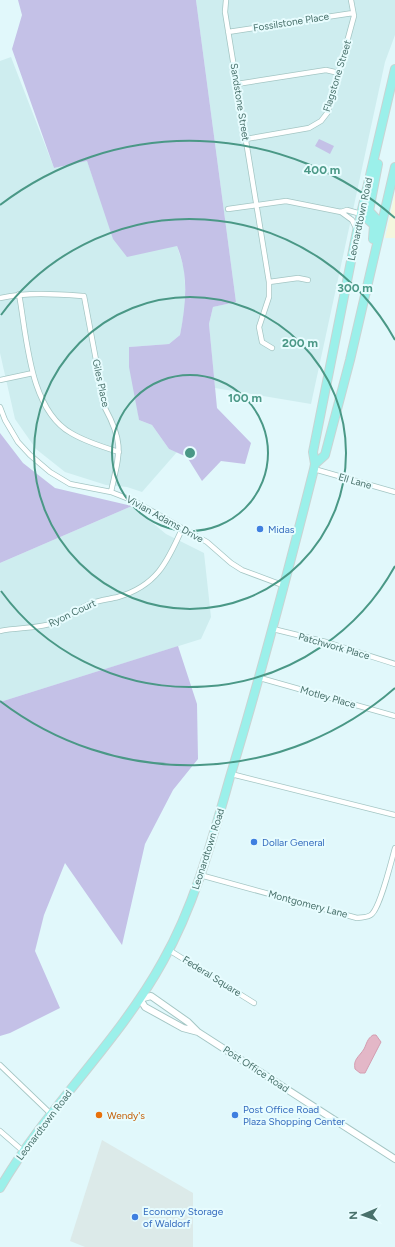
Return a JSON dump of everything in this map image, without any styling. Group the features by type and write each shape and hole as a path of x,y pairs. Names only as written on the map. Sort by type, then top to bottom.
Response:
{"highway":[{"name":"Leonardtown Road","path":"0,1188 23,1151 140,999 170,950 181,926 200,875 260,678 315,466 313,452 357,231 395,69"},
{"path":"376,145 379,157 369,211 381,224"},
{"name":"Leonardtown Road","path":"315,466 326,455 350,360 395,167"},
{"path":"362,214 374,225 375,232 371,250 372,267"}],"street":[{"name":"Sandstone Street","path":"226,0 225,11 228,32 270,282 259,334 262,342 272,348"},
{"name":"Flagstone Street","path":"246,139 316,126 328,112 354,16 351,0"},
{"name":"Fossilstone Place","path":"228,32 353,13"},
{"path":"237,84 326,70 339,73"},
{"path":"228,209 286,200 341,212 354,211 362,214"},
{"path":"341,212 352,220 357,231"},
{"path":"270,282 298,278 308,280"},
{"name":"Giles Place","path":"19,294 42,293 84,296 105,408 119,441 119,452 111,492"},
{"path":"0,298 19,294 33,373 46,409 57,422 70,432 96,445 119,452"},
{"path":"0,380 33,373"},
{"name":"Vivian Adams Drive","path":"0,407 5,420 18,442 44,468 70,484 111,492 134,500 207,542 231,563 242,570 285,586"},
{"name":"Ell Lane","path":"315,466 395,492"},
{"name":"Ryon Court","path":"0,631 47,625 63,619 84,606 117,597 142,587 158,574 164,566 182,529"},
{"name":"Patchwork Place","path":"273,629 326,642 395,664"},
{"name":"Motley Place","path":"260,678 395,716"},
{"path":"231,774 395,816"},
{"name":"Montgomery Lane","path":"200,875 357,918 367,917 372,915 377,904 395,848"},
{"name":"Federal Square","path":"170,950 254,1003"},
{"name":"Post Office Road","path":"198,1032 183,1028 146,1007 140,999 151,996 188,1022 198,1032 395,1159"},
{"path":"0,1066 51,1114"},
{"path":"0,1131 23,1151"}],"shaded area":[{"path":"18,0 196,0 236,302 213,307 209,324 217,408 251,443 245,464 221,461 202,481 187,457 169,449 152,425 139,420 129,367 129,347 169,344 180,335 185,301 185,279 181,257 177,246 127,257 113,239 87,161 54,168 12,49 22,15"},
{"path":"196,0 395,0 395,35 385,62 311,404 215,388 209,324 213,307 236,302"},
{"path":"11,57 54,168 87,161 96,187 177,246 184,268 186,303 180,335 169,344 129,347 139,420 152,425 169,449 177,452 142,492 127,487 106,485 65,472 36,449 15,419 0,353 0,61"},
{"path":"319,139 334,146 330,154 315,146"},
{"path":"395,193 395,238 385,238"},
{"path":"0,433 23,463 55,488 132,506 0,563"},
{"path":"132,506 166,534 204,553 211,617 201,639 0,702 0,563"},
{"path":"178,646 197,704 198,759 173,790 145,844 122,945 65,863 44,915 35,951 60,1008 10,1033 0,1036 0,702"},
{"path":"373,1035 376,1035 381,1042 365,1073 360,1073 355,1069 356,1060 364,1049 368,1040"},
{"name":"Economy Storage of Waldorf","path":"102,1140 193,1193 193,1247 85,1247 70,1241"}],"place":[{"name":"Midas","path":"260,529"},
{"name":"Dollar General","path":"254,842"},
{"name":"Wendy's","path":"99,1115"},
{"name":"Post Office Road Plaza Shopping Center","path":"235,1115"},
{"name":"Economy Storage of Waldorf","path":"135,1217"}]}
